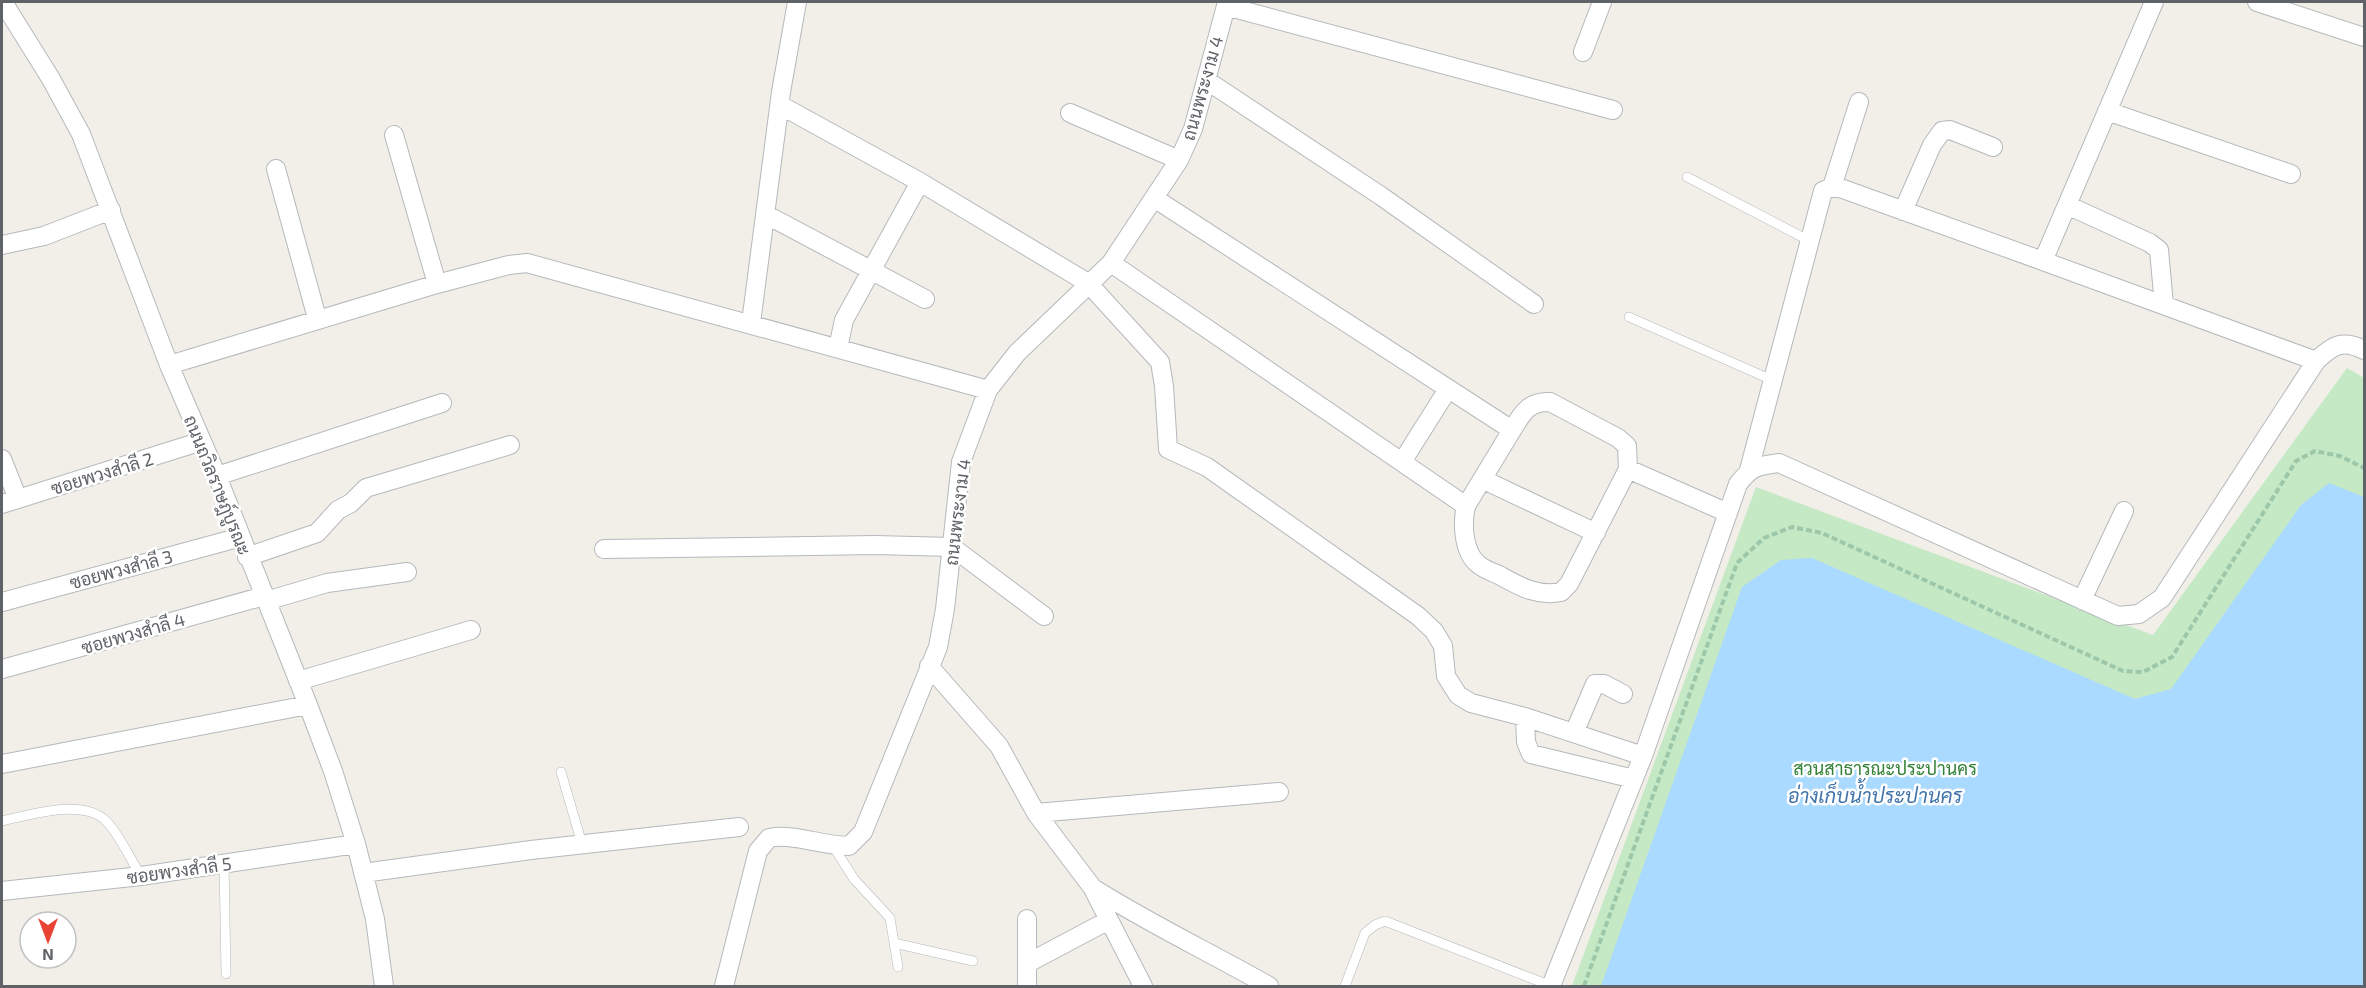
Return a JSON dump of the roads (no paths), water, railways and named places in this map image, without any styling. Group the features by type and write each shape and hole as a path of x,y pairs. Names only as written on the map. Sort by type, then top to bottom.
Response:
{"street":[{"name":"ถนนถวิลราษฎ์บูรณะ","path":"3,2 51,79 81,134 169,364 308,705 333,771 356,844 375,919 384,987"},
{"path":"751,323 796,2"},
{"path":"1583,52 1602,2"},
{"path":"2043,261 2154,2"},
{"path":"2257,2 2364,37"},
{"path":"1226,4 1613,110"},
{"name":"ถนนพระงาม 4","path":"832,846 849,846 863,832 938,647 945,609 961,462 988,390 1017,353 1111,263 1179,160 1192,129 1226,4"},
{"path":"1206,80 1381,196 1534,304"},
{"path":"1832,187 1859,102"},
{"path":"780,105 920,182 1088,283 1160,362 1168,449 1207,467 1418,616 1434,631 1443,646 1446,676 1458,695 1472,703 1525,717 1643,756"},
{"path":"2107,111 2291,174"},
{"path":"1070,113 1179,160"},
{"path":"1903,211 1932,145 1942,131 1950,130 1993,147"},
{"path":"394,135 437,284"},
{"path":"276,169 317,318"},
{"path":"838,348 843,320 920,182"},
{"path":"1749,471 1808,240 1823,191 1832,187 2316,361"},
{"path":"1154,198 1512,430"},
{"path":"2067,205 2150,243 2159,250 2164,305"},
{"path":"2,245 44,236 111,210"},
{"path":"765,214 924,299"},
{"path":"169,364 437,284 509,265 527,263 988,390"},
{"path":"1111,263 1466,506"},
{"path":"1551,986 1643,756 1738,484 1749,471 1756,466 1779,463 2118,616 2139,614 2162,598 2316,361 2332,346 2352,344 2364,350"},
{"path":"1402,462 1448,389"},
{"path":"1537,402 1550,402 1618,438 1627,446 1628,469 1569,584 1561,592 1540,593 1526,590 1477,564 1469,550 1463,527 1466,506 1526,409 1537,402"},
{"path":"216,476 442,403"},
{"name":"ซอยพวงสำลี 2","path":"10,501 202,441"},
{"path":"247,556 317,533 339,510 351,503 366,488 510,445"},
{"path":"2,459 10,501"},
{"path":"1628,469 1728,513"},
{"path":"1482,479 1596,533"},
{"path":"2082,600 2124,511"},
{"name":"ซอยพวงสำลี 3","path":"2,602 241,537"},
{"path":"604,549 875,545 952,547 1044,616"},
{"name":"ซอยพวงสำลี 4","path":"2,669 327,583 407,572"},
{"path":"298,681 471,630"},
{"path":"929,666 999,746 1036,813 1092,887 1143,987"},
{"path":"1574,733 1595,684 1604,684 1623,694"},
{"path":"2,764 308,705"},
{"path":"1525,717 1526,742 1531,754 1634,779"},
{"path":"1036,813 1278,792"},
{"path":"363,873 582,844 739,827"},
{"path":"724,987 758,851 769,838 779,836 832,846"},
{"name":"ซอยพวงสำลี 5","path":"2,891 141,876 356,844"},
{"path":"1092,887 1131,912 1196,945 1269,987"},
{"path":"1027,919 1027,987"},
{"path":"1028,963 1109,920"}],"lane":[{"path":"1687,177 1808,240"},
{"path":"1629,317 1772,380"},
{"path":"561,772 582,844"},
{"path":"2,821 57,809 88,812 105,819 141,876"},
{"path":"832,846 854,879 890,918 898,967"},
{"path":"224,863 226,974"},
{"path":"1346,987 1365,933 1385,921 1551,986"},
{"path":"894,943 973,961"}],"water":[{"name":"อ่างเก็บน้ำประปานคร","path":"2329,483 2364,497 2364,986 1601,986 1742,587 1781,560 1812,558 2135,699 2171,689 2301,505"}],"park label":[{"name":"สวนสาธารณะประปานคร","path":"1885,768"}]}
